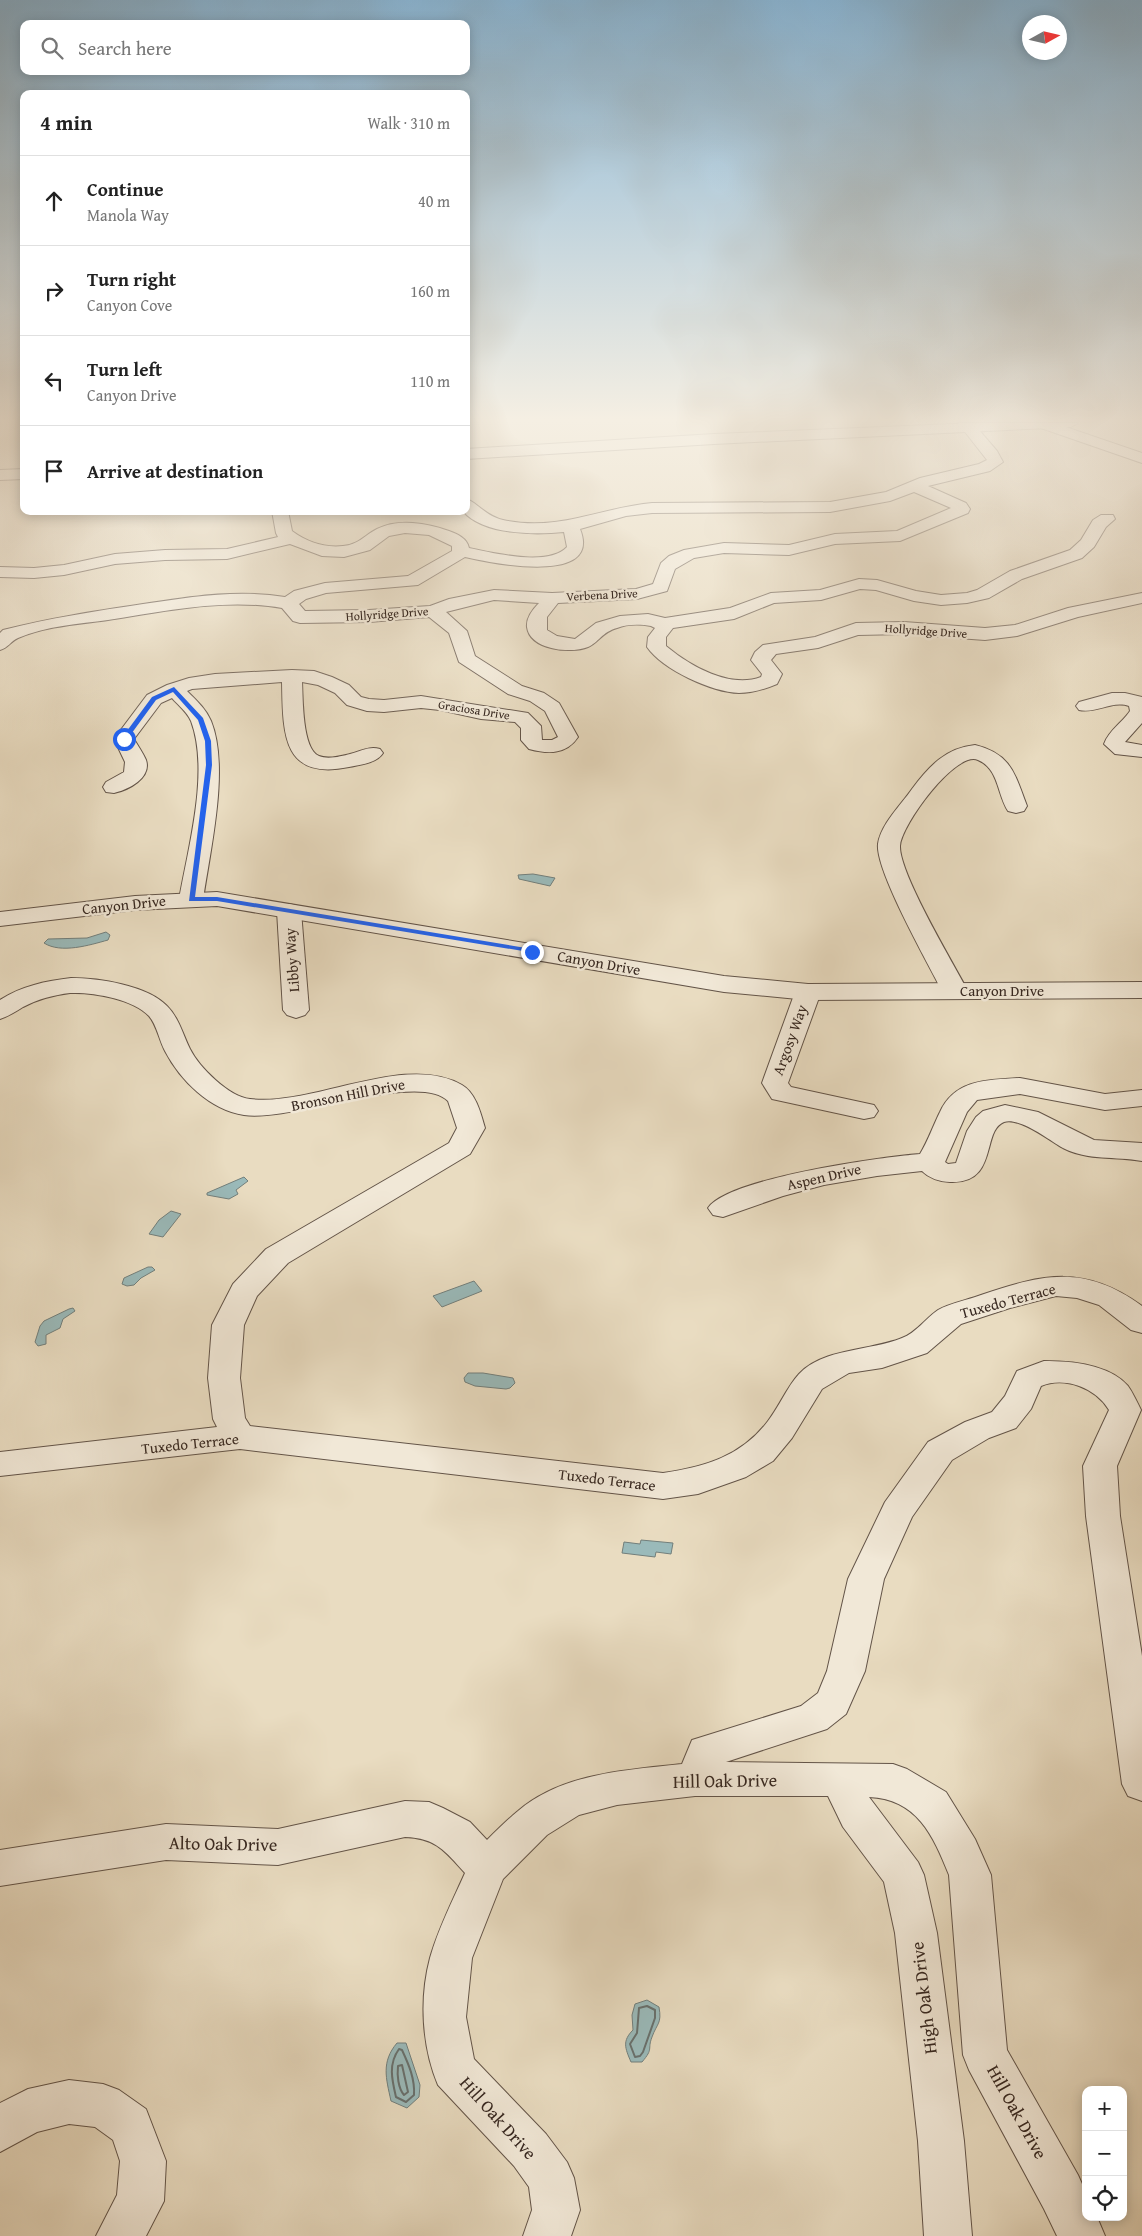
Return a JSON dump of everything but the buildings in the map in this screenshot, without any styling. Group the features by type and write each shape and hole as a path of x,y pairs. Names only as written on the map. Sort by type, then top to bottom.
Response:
{"street":[{"path":"283,527 284,533 307,547 338,551 364,546 386,531 412,528 448,536 460,544 461,551 457,556 441,562 412,581 325,588 300,595 288,603"},
{"path":"461,551 517,562 536,563 552,560 569,555 575,550 576,544 570,527"},
{"name":"Verbena Drive","path":"552,598 637,594 652,591 660,587 667,567 675,560 690,554 724,548 789,550 835,539 900,536 920,527"},
{"path":"552,598 537,617 537,627 542,636 552,642 568,645 587,640 595,631 610,624 648,619 663,624 694,618 734,614 772,598 821,595 859,584 877,584 914,596 941,600 967,598 983,594 1016,575 1076,554 1088,543 1097,527"},
{"path":"0,572 34,573 64,570 115,559 165,555 227,554 292,539"},
{"name":"Hollyridge Drive","path":"3,638 56,622 210,600 263,600 288,603 300,617 369,616 433,611 454,603 494,595 552,598"},
{"name":"Hollyridge Drive","path":"663,624 664,628 657,638 657,647 665,655 713,682 731,686 760,686 770,680 772,674 761,660 762,656 770,649 818,642 856,629 904,628 945,632 994,633 1017,630 1074,612 1142,598"},
{"name":"Graciosa Drive","path":"114,787 134,775 136,762 124,739 154,699 189,684 215,680 292,676 314,677 342,689 354,701 367,705 384,706 421,702 481,713 520,717 531,726 531,740 536,745 555,747 564,743 568,738 552,707 537,697 515,690 466,658 458,631 433,611"},
{"path":"292,676 294,721 299,748 309,759 326,764 357,761 373,753"},
{"path":"174,689 201,719 208,741 209,765 192,900"},
{"path":"1086,706 1114,698 1128,698 1139,703 1140,711 1130,726 1116,736 1114,744 1122,750 1142,751"},
{"path":"955,991 895,872 888,847 892,835 922,789 940,767 957,754 965,752 982,754 1001,768 1016,806"},
{"name":"Canyon Drive","path":"0,919 119,904 217,899 724,984 808,992 1142,990"},
{"name":"Libby Way","path":"289,911 296,1010"},
{"name":"Bronson Hill Drive","path":"0,1011 35,993 61,988 96,986 129,994 159,1012 180,1056 210,1089 238,1106 264,1108 295,1106 399,1083 427,1083 453,1091 466,1108 471,1128 460,1148 277,1256 244,1291 228,1325 224,1378 229,1419 240,1438"},
{"name":"Argosy Way","path":"808,992 775,1084 782,1093 864,1111"},
{"path":"1142,1098 1105,1102 1020,1086 991,1088 967,1094 954,1110 939,1146 928,1162 936,1171 951,1174 964,1171 970,1164 982,1129 992,1117 1007,1114 1024,1116 1084,1146 1102,1151 1142,1152"},
{"name":"Aspen Drive","path":"723,1208 754,1194 873,1166 928,1162"},
{"name":"Tuxedo Terrace","path":"0,1464 240,1438 663,1486 698,1481 740,1464 761,1452 780,1430 811,1381 841,1363 882,1357 916,1345 950,1317 1004,1299 1056,1286 1080,1288 1110,1298 1142,1322"},
{"path":"695,1779 706,1752 813,1718 833,1703 846,1671 866,1579 897,1511 940,1451 977,1430 1004,1420 1019,1401 1028,1379 1044,1372 1071,1372 1099,1382 1116,1394 1125,1410 1100,1466 1103,1516 1142,1784"},
{"name":"Hill Oak Drive","path":"547,2236 556,2210 551,2178 530,2150 454,2070 444,2017 451,1958 487,1868 533,1822 569,1800 617,1788 695,1779 840,1779 893,1781 932,1804 956,1838 970,1875 985,2055 1061,2192 1081,2236"},
{"name":"High Oak Drive","path":"840,1779 857,1815 903,1875 916,1933 940,2131 948,2236"},
{"name":"Alto Oak Drive","path":"0,1868 166,1842 278,1847 405,1819 429,1820 456,1835 487,1868"},
{"path":"0,2129 28,2112 69,2102 103,2106 130,2125 143,2161 140,2201 120,2236"}],"water":[{"path":"533,874 555,878 550,886 519,879 518,875"},
{"path":"106,932 110,935 108,940 84,946 59,948 44,943 48,939 87,938"},
{"path":"244,1177 248,1181 236,1190 238,1194 229,1199 207,1195 207,1193"},
{"path":"171,1211 181,1214 163,1237 149,1234 159,1220"},
{"path":"152,1267 155,1270 141,1278 134,1285 127,1286 122,1284 124,1278"},
{"path":"474,1281 482,1291 442,1307 433,1296"},
{"path":"73,1308 75,1311 63,1319 60,1328 46,1335 46,1344 38,1346 35,1342 40,1326 44,1321"},
{"path":"468,1373 483,1373 513,1378 515,1383 506,1389 475,1386 465,1382 464,1378"},
{"path":"641,1540 673,1543 671,1554 656,1552 655,1557 622,1553 624,1542 640,1544"},
{"path":"647,2000 659,2007 659,2020 646,2057 642,2062 631,2062 627,2053 626,2041 633,2030 632,2015 635,2004"},
{"path":"397,2043 406,2043 420,2085 419,2097 407,2108 391,2101 388,2085 387,2064 392,2050"}],"route":[{"path":"124,739 154,699 174,689 201,719 208,741 209,765 192,900 217,899 532,952"}]}
